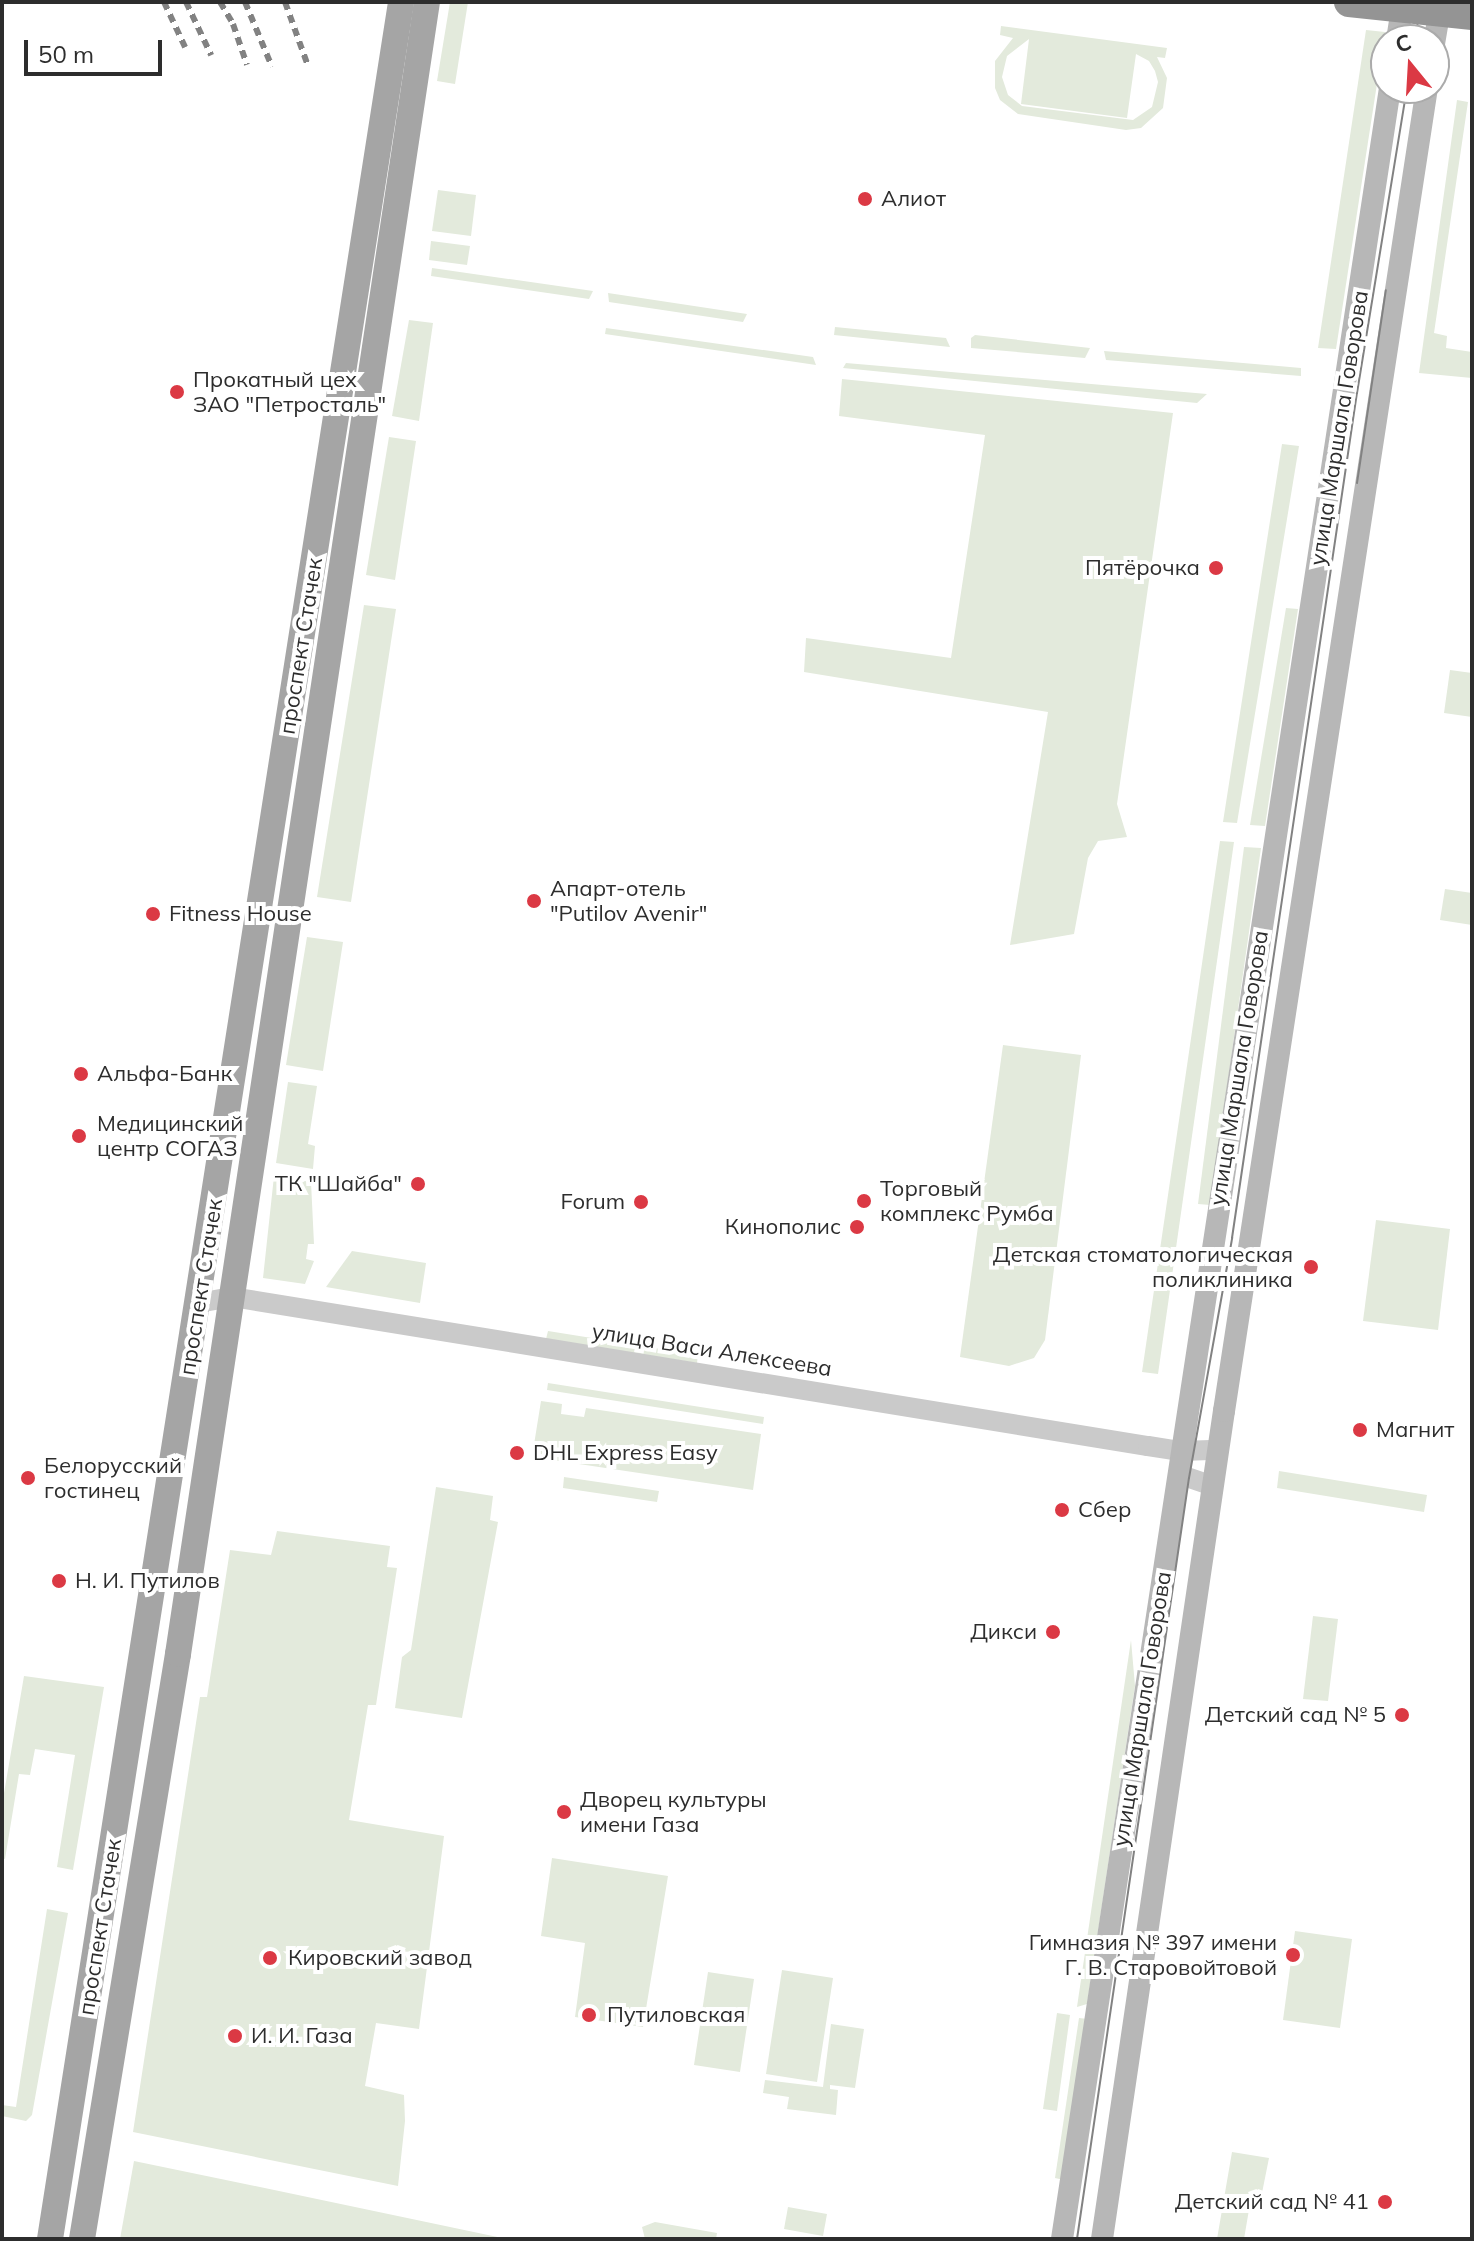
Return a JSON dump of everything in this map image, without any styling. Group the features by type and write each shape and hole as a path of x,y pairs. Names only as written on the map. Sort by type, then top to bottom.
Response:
{"highway":[{"path":"1349,2 1472,15"}],"main road":[{"name":"проспект Стачек","path":"50,2239 401,2"},
{"name":"проспект Стачек","path":"82,2239 176,1668 427,2"},
{"path":"1400,24 1403,2"},
{"path":"1437,24 1441,2"},
{"name":"улица Маршала Говорова","path":"1062,2239 1388,104"},
{"name":"улица Маршала Говорова","path":"1102,2239 1218,1450 1425,104"}],"street":[{"name":"улица Васи Алексеева","path":"198,1303 232,1297 1181,1451 1218,1450"},
{"path":"1178,1474 1213,1486"}],"shaded area":[{"path":"450,2 468,2 455,84 437,81"},
{"path":"1001,26 1167,48 1165,58 1157,57 1167,78 1163,108 1141,128 1126,130 1018,114 1000,100 995,88 995,61 1013,38 1000,35","holes":["1029,39 1021,104 1127,118 1136,54 1149,61 1158,82 1152,107 1133,120 1022,106 1008,95 1002,77 1007,56"]},
{"path":"1366,30 1370,30 1370,104 1374,104 1336,349 1318,348"},
{"path":"1457,100 1468,102 1434,333 1447,336 1446,348 1472,352 1472,378 1419,373"},
{"path":"438,190 476,195 471,236 432,231"},
{"path":"431,241 470,246 467,265 429,260"},
{"path":"432,268 593,291 589,299 431,276"},
{"path":"608,293 747,314 743,322 609,302"},
{"path":"409,320 433,323 419,421 392,416"},
{"path":"835,327 946,338 950,347 834,335"},
{"path":"606,328 813,357 816,365 605,334"},
{"path":"975,335 1090,348 1085,358 971,348 971,338"},
{"path":"1104,351 1301,368 1301,376 1106,360"},
{"path":"846,363 1207,394 1197,403 843,368"},
{"path":"842,379 1173,413 1117,804 1127,837 1098,841 1088,858 1074,934 1010,945 1048,712 804,672 806,638 951,658 985,435 839,416"},
{"path":"389,437 416,441 395,580 366,575"},
{"path":"1282,444 1299,446 1237,823 1223,822"},
{"path":"364,605 396,609 351,902 317,897"},
{"path":"1286,608 1298,609 1265,826 1250,825"},
{"path":"1450,670 1472,673 1472,717 1444,713"},
{"path":"1220,841 1234,842 1158,1374 1142,1372"},
{"path":"1244,847 1261,848 1210,1205 1198,1204"},
{"path":"1445,889 1472,893 1472,925 1440,920"},
{"path":"307,937 343,942 323,1071 286,1065"},
{"path":"1003,1045 1081,1055 1045,1340 1034,1358 1009,1366 960,1357"},
{"path":"288,1082 317,1086 308,1144 315,1146 313,1169 276,1163"},
{"path":"274,1176 311,1182 314,1244 308,1244 306,1259 314,1261 305,1284 263,1278"},
{"path":"1376,1220 1450,1229 1438,1330 1363,1321"},
{"path":"352,1251 426,1263 420,1303 326,1287"},
{"path":"548,1331 698,1355 697,1363 546,1339"},
{"path":"548,1383 764,1417 763,1424 547,1390"},
{"path":"541,1401 562,1404 561,1414 584,1417 586,1408 761,1434 753,1490 532,1457"},
{"path":"1279,1471 1427,1495 1424,1512 1277,1488"},
{"path":"564,1477 659,1491 657,1502 563,1488"},
{"path":"436,1487 493,1496 490,1520 498,1522 462,1718 395,1708 402,1657 411,1650"},
{"path":"277,1531 390,1546 387,1567 397,1568 376,1705 368,1705 349,1820 444,1836 419,2029 376,2023 365,2086 404,2095 405,2121 398,2186 133,2132 200,1697 207,1697 230,1550 271,1555"},
{"path":"1313,1616 1338,1619 1328,1701 1303,1699"},
{"path":"1131,1640 1135,1686 1087,2004 1077,2007"},
{"path":"24,1676 104,1687 73,1870 57,1867 75,1755 35,1749 30,1775 19,1774 5,1859 2,1858 2,1805"},
{"path":"552,1858 668,1876 643,2027 575,2017 585,1943 541,1936"},
{"path":"47,1909 68,1913 32,2115 26,2121 2,2116 2,2105 16,2107"},
{"path":"1295,1931 1352,1939 1340,2028 1283,2020"},
{"path":"782,1970 833,1978 817,2082 766,2074"},
{"path":"708,1972 754,1979 740,2072 694,2065"},
{"path":"1057,2013 1070,2015 1057,2111 1043,2109"},
{"path":"1079,2018 1088,2019 1064,2180 1055,2178"},
{"path":"831,2024 864,2029 855,2088 830,2085 830,2089 838,2090 836,2115 787,2109 789,2097 763,2093 765,2080 823,2087"},
{"path":"1232,2152 1269,2158 1262,2193 1252,2192 1244,2239 1217,2239"},
{"path":"134,2161 279,2191 507,2239 120,2239"},
{"path":"788,2207 827,2214 823,2236 784,2229"},
{"path":"655,2222 717,2233 716,2239 645,2239 642,2227"}],"tram line":[{"path":"1418,24 1421,2"},
{"path":"1077,2239 1189,1478 1232,1238 1357,393 1404,104"},
{"path":"1357,483 1386,290"}],"railway":[{"path":"164,2 185,47"},
{"path":"186,2 211,55"},
{"path":"220,2 233,24 247,65"},
{"path":"245,2 272,67"},
{"path":"285,2 308,66"}],"place":[{"name":"Алиот","path":"865,199"},
{"name":"Прокатный цех ЗАО \"Петросталь\"","path":"177,392"},
{"name":"Пятёрочка","path":"1216,568"},
{"name":"Апарт-отель \"Putilov Avenir\"","path":"534,901"},
{"name":"Fitness House","path":"153,914"},
{"name":"Альфа-Банк","path":"81,1074"},
{"name":"Медицинский центр СОГАЗ","path":"79,1136"},
{"name":"ТК \"Шайба\"","path":"418,1184"},
{"name":"Торговый комплекс Румба","path":"864,1201"},
{"name":"Forum","path":"641,1202"},
{"name":"Кинополис","path":"857,1227"},
{"name":"Детская стоматологическая поликлиника","path":"1311,1267"},
{"name":"Магнит","path":"1360,1430"},
{"name":"DHL Express Easy","path":"517,1453"},
{"name":"Белорусский гостинец","path":"28,1478"},
{"name":"Сбер","path":"1062,1510"},
{"name":"Н. И. Путилов","path":"59,1581"},
{"name":"Дикси","path":"1053,1632"},
{"name":"Детский сад № 5","path":"1402,1715"},
{"name":"Дворец культуры имени Газа","path":"564,1812"},
{"name":"Гимназия № 397 имени Г. В. Старовойтовой","path":"1293,1955"},
{"name":"Кировский завод","path":"270,1958"},
{"name":"Путиловская","path":"589,2015"},
{"name":"И. И. Газа","path":"235,2036"},
{"name":"Детский сад № 41","path":"1385,2202"}]}
